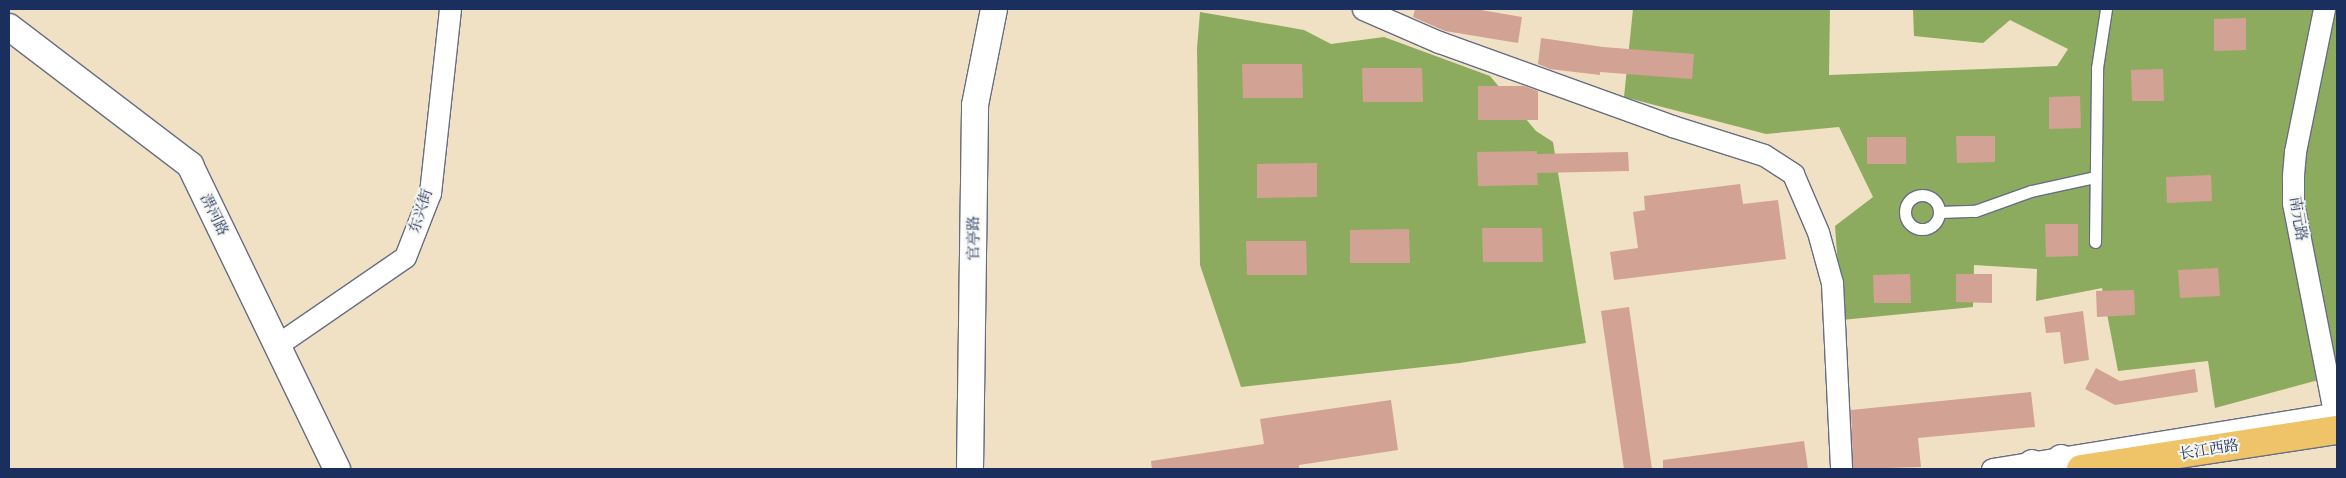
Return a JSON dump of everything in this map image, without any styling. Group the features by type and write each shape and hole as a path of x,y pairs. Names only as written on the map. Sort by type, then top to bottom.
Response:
{"highway":[{"name":"长江西路","path":"2068,465 2337,421"}],"street":[{"name":"东兴街","path":"277,345 405,257 430,193 450,9"},
{"name":"官亭路","path":"970,469 975,105 994,9"},
{"path":"1363,9 1439,42 1672,126 1764,155 1793,174 1818,232 1832,283 1841,469"},
{"name":"南元路","path":"2324,9 2295,152 2292,177 2294,203 2337,421"},
{"name":"淠河路","path":"9,27 190,165 337,469"},
{"path":"1992,469 2068,465"}],"lane":[{"path":"2095,242 2097,68 2106,9"},
{"path":"1939,212 1975,210 2032,191 2095,177"}],"green space":[{"path":"1633,9 1830,9 1829,75 2057,66 2068,49 2010,20 1983,43 1914,36 1913,9 2337,9 2337,375 2215,408 2208,361 2118,371 2102,288 2036,301 2037,269 1974,265 1973,307 1842,320 1835,226 1873,197 1839,127 1766,134 1624,97"},
{"path":"1200,12 1304,30 1331,44 1384,37 1490,76 1536,131 1553,142 1586,343 1460,363 1241,387 1200,265 1197,48"}],"building":[{"path":"1415,9 1475,9 1522,17 1518,43 1445,31 1413,17"},
{"path":"2246,18 2246,50 2214,51 2214,19"},
{"path":"1541,38 1603,47 1694,54 1692,79 1600,72 1600,75 1550,69 1538,64"},
{"path":"1242,64 1302,64 1303,98 1243,98"},
{"path":"1362,68 1422,68 1423,102 1363,102"},
{"path":"2163,69 2164,101 2132,101 2131,70"},
{"path":"1478,86 1524,86 1538,91 1538,120 1478,120"},
{"path":"2080,96 2081,128 2049,129 2049,97"},
{"path":"1956,136 1995,136 1995,162 1957,163"},
{"path":"1867,137 1906,137 1906,164 1867,164"},
{"path":"1537,151 1537,154 1628,152 1629,171 1537,173 1538,185 1478,186 1477,152"},
{"path":"1317,163 1317,197 1257,198 1257,164"},
{"path":"2211,175 2212,201 2167,203 2166,177"},
{"path":"1740,184 1743,204 1778,200 1786,259 1614,280 1610,252 1638,248 1633,212 1645,210 1644,196"},
{"path":"2045,224 2078,224 2078,256 2046,257"},
{"path":"1482,228 1542,228 1543,262 1483,262"},
{"path":"1409,229 1410,263 1350,263 1350,230"},
{"path":"1246,241 1306,241 1307,275 1247,275"},
{"path":"2218,268 2220,296 2180,298 2178,270"},
{"path":"1910,274 1911,303 1874,303 1873,275"},
{"path":"1956,274 1992,274 1992,303 1956,302"},
{"path":"2134,290 2135,315 2097,317 2096,291"},
{"path":"1629,307 1652,469 1624,469 1601,311"},
{"path":"2083,311 2089,360 2064,364 2060,332 2046,333 2044,317"},
{"path":"2096,368 2120,381 2195,369 2198,392 2115,405 2085,389"},
{"path":"2031,392 2035,427 1918,438 1921,467 1853,469 1851,410"},
{"path":"1391,400 1398,450 1299,465 1299,469 1152,469 1151,461 1264,444 1260,419"},
{"path":"1804,441 1808,469 1663,469 1663,460"}]}
